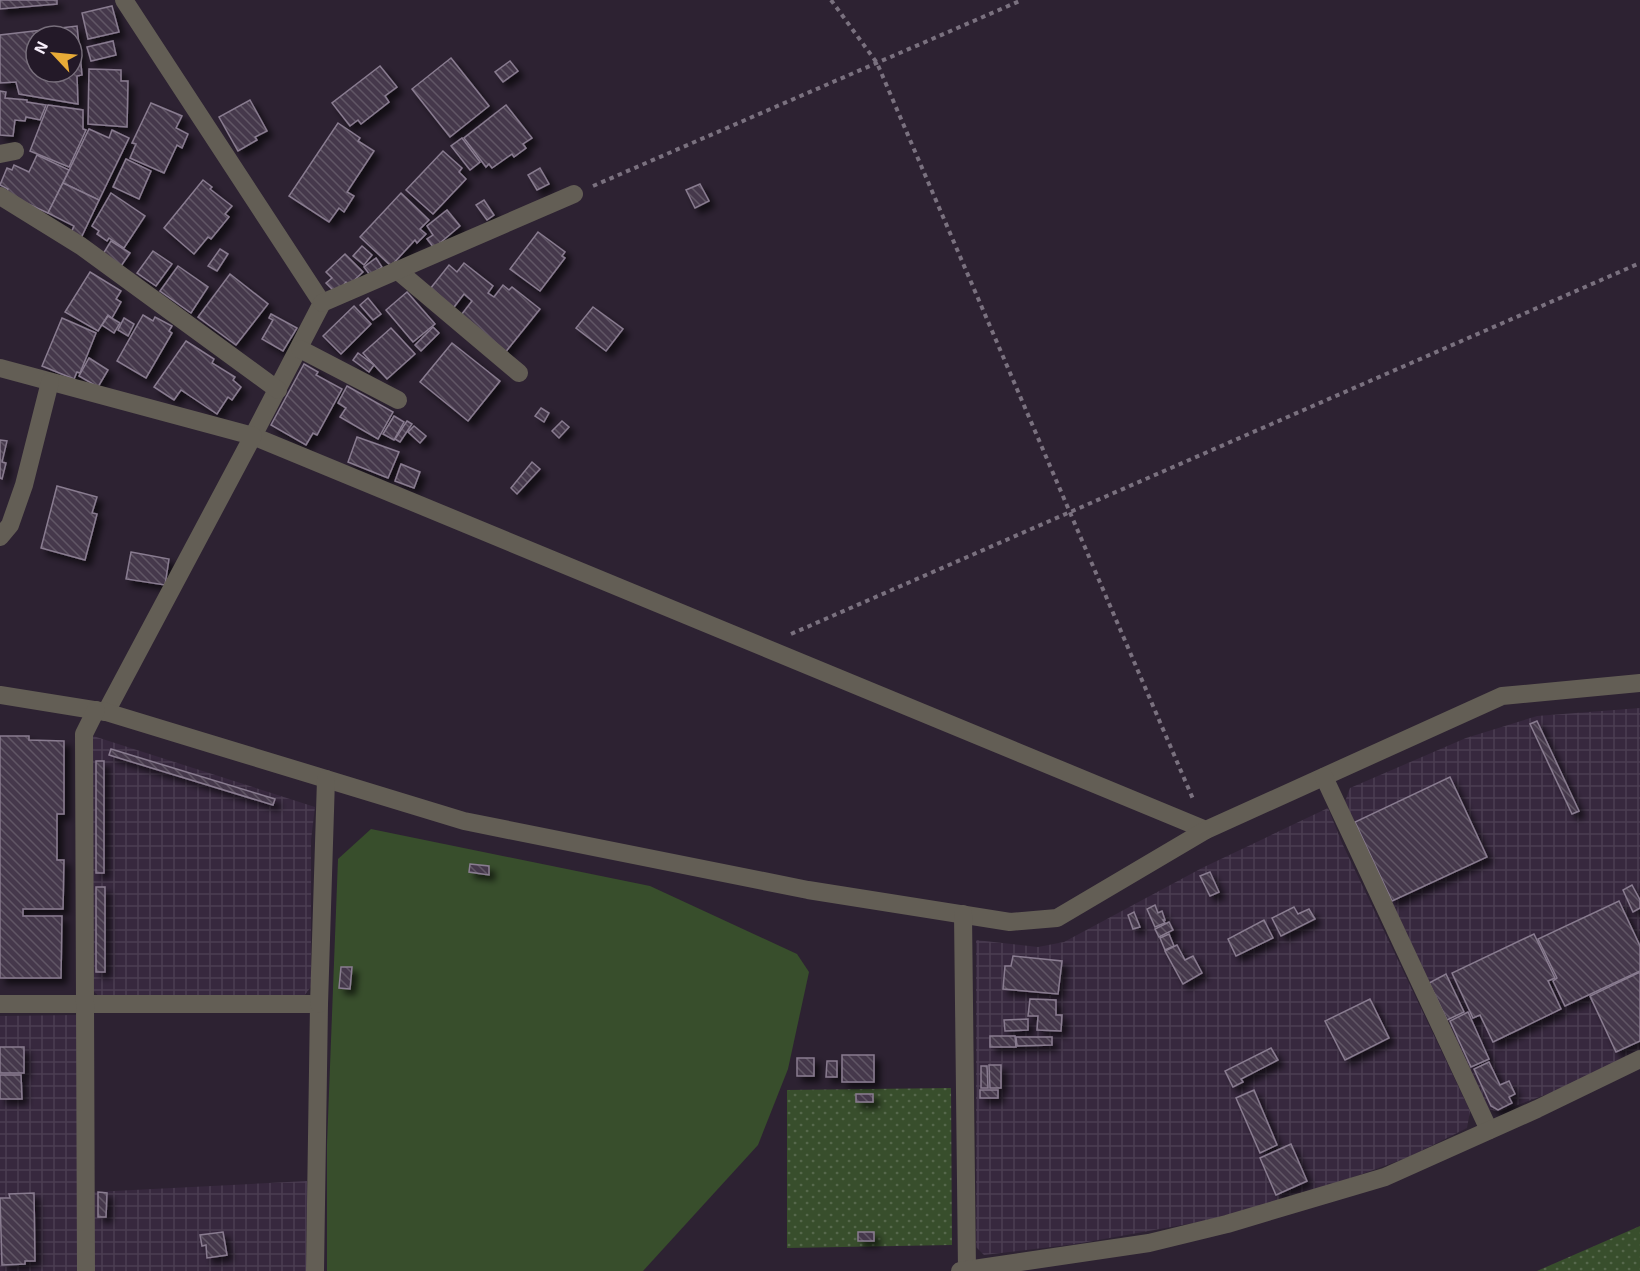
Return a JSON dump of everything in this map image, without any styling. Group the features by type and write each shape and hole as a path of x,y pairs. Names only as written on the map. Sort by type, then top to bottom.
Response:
{"street":[{"path":"124,0 322,303"},
{"path":"86,1271 84,734 101,711 253,436 322,303 574,194"},
{"path":"0,196 81,246 278,390"},
{"path":"398,270 519,374"},
{"path":"300,349 398,400"},
{"path":"0,368 253,436 1206,830"},
{"path":"0,537 10,525 24,485 50,382"},
{"path":"0,694 101,711 464,821 808,890 1010,922 1058,918 1206,830 1502,696 1640,683"},
{"path":"1324,777 1489,1130"},
{"path":"315,1271 319,1004 326,779"},
{"path":"963,914 964,1270 1149,1243 1227,1224 1385,1177 1640,1059"},
{"path":"0,1004 319,1004"}],"path":[{"path":"831,0 878,63 1206,830"},
{"path":"574,194 1022,0"},
{"path":"763,647 1640,263"}],"shaded area":[{"path":"1640,708 1640,1050 1559,1090 1498,1112 1486,1108 1344,804 1350,788 1466,738 1537,716"},
{"path":"90,735 315,807 311,840 311,987 304,996 100,997 90,988"},
{"path":"1328,808 1342,843 1470,1111 1467,1128 1409,1157 1299,1197 1227,1217 1076,1244 984,1255 976,1247 976,940 1038,947 1064,942 1202,868"},
{"path":"79,1015 81,1271 0,1271 0,1016"},
{"path":"307,1181 306,1271 94,1271 94,1192"}],"green space":[{"path":"371,829 650,886 797,954 809,972 788,1069 758,1145 643,1271 327,1271 327,1144 338,859"},
{"path":"951,1088 952,1245 787,1248 787,1090"},
{"path":"1640,1226 1640,1271 1537,1271"}],"building":[{"path":"0,0 57,0 57,4 0,9"},
{"path":"112,6 119,32 88,39 82,13"},
{"path":"24,32 24,84 77,84 78,104 19,94 16,82 0,83 0,35"},
{"path":"113,41 116,55 91,61 87,47"},
{"path":"451,58 489,106 450,137 412,89"},
{"path":"510,61 518,71 503,82 495,72"},
{"path":"380,66 397,87 385,96 389,102 361,124 358,120 350,126 332,103"},
{"path":"89,69 121,70 121,81 128,81 127,127 88,124"},
{"path":"0,91 6,92 5,98 46,105 40,120 26,117 25,121 15,120 13,136 0,135"},
{"path":"250,100 267,131 255,137 257,140 238,151 219,117"},
{"path":"151,103 182,116 176,128 188,134 182,148 177,145 164,173 130,158 136,144 132,143"},
{"path":"48,105 83,110 83,129 86,130 69,167 30,151"},
{"path":"506,105 532,138 523,144 526,148 514,157 512,154 492,168 489,164 486,167 464,138"},
{"path":"338,123 360,138 358,141 374,151 347,192 354,196 344,212 339,208 329,222 289,196"},
{"path":"89,129 109,138 112,130 129,138 99,200 63,183"},
{"path":"462,138 480,162 470,170 451,146"},
{"path":"443,151 462,168 459,172 466,179 433,214 406,190"},
{"path":"37,155 69,170 48,213 6,194 8,189 0,185 7,168 12,170 14,165 29,172"},
{"path":"126,159 151,171 139,199 113,187"},
{"path":"540,168 549,184 537,190 528,175"},
{"path":"203,180 212,187 210,189 232,206 225,214 229,217 211,239 208,237 194,254 164,228"},
{"path":"63,183 99,200 81,238 71,233 74,226 48,213"},
{"path":"700,184 709,201 695,208 686,190"},
{"path":"111,193 145,216 124,248 109,238 107,241 97,234 99,231 92,226"},
{"path":"401,193 429,220 420,229 426,234 417,243 415,240 391,266 360,237"},
{"path":"484,200 494,215 487,220 476,205"},
{"path":"447,210 460,226 434,248 427,239 433,235 427,226"},
{"path":"538,232 565,252 562,256 565,258 540,291 510,269"},
{"path":"111,241 130,253 121,266 103,254"},
{"path":"362,246 372,255 364,265 353,256"},
{"path":"220,249 228,254 217,271 208,266"},
{"path":"153,251 172,264 156,286 137,273"},
{"path":"345,254 363,272 349,285 346,282 336,293 326,283 332,278 326,272"},
{"path":"376,258 382,267 370,275 364,267"},
{"path":"464,263 493,286 488,293 494,297 503,285 509,290 512,287 540,309 504,354 458,319 472,301 464,294 451,311 430,289 449,265 457,272"},
{"path":"178,266 208,287 191,313 160,291"},
{"path":"90,272 121,291 116,299 121,302 112,318 108,315 98,331 65,312"},
{"path":"230,274 268,304 236,345 198,317"},
{"path":"407,292 435,324 413,342 386,310"},
{"path":"368,298 381,314 373,320 360,305"},
{"path":"354,306 371,324 341,354 323,336"},
{"path":"593,307 623,329 606,351 576,328"},
{"path":"271,314 297,328 283,351 262,339 273,320 269,318"},
{"path":"143,315 153,321 155,317 172,326 169,331 172,333 146,378 117,361"},
{"path":"108,316 120,323 114,333 102,325"},
{"path":"62,318 96,333 80,373 77,372 74,379 42,366"},
{"path":"124,318 134,324 128,336 118,330"},
{"path":"433,327 439,333 421,351 415,345"},
{"path":"391,328 415,354 387,379 363,353"},
{"path":"186,341 214,359 212,363 235,377 233,380 241,387 232,400 228,397 217,414 181,390 174,400 154,387"},
{"path":"452,343 500,381 468,421 420,382"},
{"path":"358,353 374,365 369,372 353,360"},
{"path":"89,358 108,370 98,387 79,376"},
{"path":"304,364 318,372 316,375 342,389 317,435 313,433 306,445 271,425"},
{"path":"347,386 393,412 378,439 340,417 346,408 338,403"},
{"path":"541,408 549,413 544,422 535,416"},
{"path":"394,416 404,422 394,440 383,434"},
{"path":"407,421 412,424 400,442 395,439"},
{"path":"562,421 569,427 559,438 552,431"},
{"path":"414,426 426,436 420,443 408,432"},
{"path":"357,437 399,452 388,478 348,462"},
{"path":"0,440 7,441 2,462 6,463 2,479 0,478"},
{"path":"532,462 540,469 517,494 511,488"},
{"path":"401,464 420,472 414,488 395,481"},
{"path":"57,486 97,497 92,513 97,514 85,560 41,548"},
{"path":"131,552 169,559 165,585 126,579"},
{"path":"1537,721 1579,811 1572,814 1530,724"},
{"path":"0,736 29,736 29,740 64,741 64,814 57,814 57,860 64,860 63,909 23,909 23,916 62,916 61,978 0,978"},
{"path":"111,749 275,799 273,805 109,755"},
{"path":"96,761 104,761 104,873 96,873"},
{"path":"1450,777 1487,857 1392,901 1355,822"},
{"path":"470,864 489,866 489,875 469,872"},
{"path":"1210,872 1219,892 1210,896 1200,876"},
{"path":"1632,885 1640,900 1640,908 1633,912 1623,890"},
{"path":"96,887 105,887 105,972 96,972"},
{"path":"1619,901 1640,946 1640,971 1565,1006 1553,981 1557,978 1538,939"},
{"path":"1155,905 1158,913 1162,911 1165,923 1155,927 1147,909"},
{"path":"1294,907 1298,914 1309,909 1315,919 1281,936 1272,918"},
{"path":"1134,912 1140,927 1133,929 1128,915"},
{"path":"1264,920 1273,938 1236,956 1228,939"},
{"path":"1169,922 1173,930 1159,937 1155,929"},
{"path":"1169,934 1174,946 1165,950 1160,938"},
{"path":"1534,934 1555,978 1548,981 1561,1009 1493,1042 1480,1015 1473,1018 1452,973"},
{"path":"1177,945 1185,960 1193,956 1202,973 1183,984 1165,951"},
{"path":"1013,956 1062,961 1058,994 1003,989 1005,966 1011,966"},
{"path":"341,967 352,967 350,989 339,988"},
{"path":"1640,972 1640,1041 1616,1052 1590,996"},
{"path":"1446,974 1464,1012 1447,1020 1429,983"},
{"path":"1030,999 1056,1000 1056,1015 1062,1015 1061,1031 1037,1030 1038,1016 1028,1016"},
{"path":"1370,999 1389,1038 1345,1060 1325,1021"},
{"path":"1468,1012 1489,1059 1471,1067 1450,1021"},
{"path":"1028,1019 1028,1030 1005,1031 1004,1020"},
{"path":"990,1036 1015,1036 1016,1047 990,1047"},
{"path":"1016,1037 1052,1037 1052,1045 1017,1046"},
{"path":"0,1047 24,1047 24,1073 0,1073"},
{"path":"1271,1048 1278,1060 1241,1079 1243,1082 1233,1087 1225,1071"},
{"path":"842,1055 874,1055 874,1082 842,1082"},
{"path":"797,1058 814,1058 814,1076 797,1076"},
{"path":"827,1061 837,1061 837,1077 826,1077"},
{"path":"1489,1062 1500,1085 1509,1081 1515,1094 1509,1097 1512,1103 1498,1110 1491,1106 1474,1069"},
{"path":"989,1065 1001,1065 1001,1088 990,1088"},
{"path":"981,1066 987,1066 988,1088 981,1088"},
{"path":"0,1075 21,1075 22,1099 0,1099"},
{"path":"980,1090 998,1090 998,1098 980,1098"},
{"path":"1254,1090 1277,1145 1260,1153 1236,1098"},
{"path":"856,1094 873,1094 873,1102 856,1102"},
{"path":"1291,1144 1307,1181 1276,1195 1260,1158"},
{"path":"98,1192 107,1193 106,1217 98,1217"},
{"path":"34,1193 35,1261 2,1265 0,1198 10,1198 9,1194"},
{"path":"223,1232 227,1255 207,1258 206,1245 202,1246 200,1235"},
{"path":"858,1232 874,1232 874,1241 858,1241"}]}
